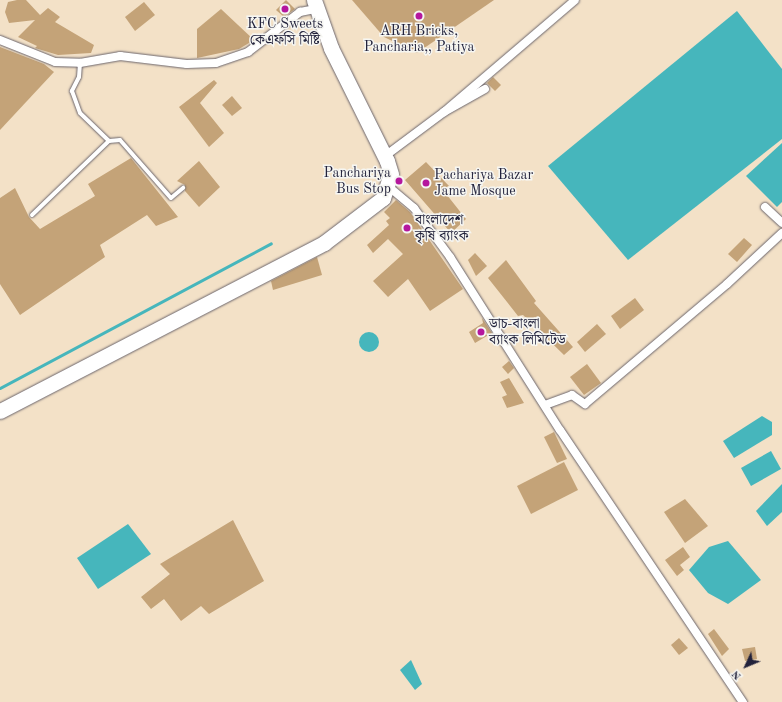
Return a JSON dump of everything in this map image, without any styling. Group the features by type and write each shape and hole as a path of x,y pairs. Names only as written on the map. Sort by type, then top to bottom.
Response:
{"highway":[{"path":"0,411 324,243 373,209 389,187 391,174 385,156 330,48 315,4"}],"street":[{"path":"385,156 444,112 575,0"},
{"path":"0,40 55,62 80,63 120,56 216,63 248,52 300,12 315,4"},
{"path":"444,112 485,89"},
{"path":"389,187 414,208 450,257 545,405 744,702"},
{"path":"765,207 782,224"},
{"path":"545,405 572,396 585,404 727,284 782,233"}],"lane":[{"path":"80,63 79,77 72,91 80,113 109,141"},
{"path":"32,216 109,141 120,140 171,198 182,188"}],"water":[{"path":"737,11 782,69 782,139 628,260 548,166"},
{"path":"782,143 782,202 777,207 746,176"},
{"path":"369,332 376,335 379,342 376,349 369,352 362,349 359,342 362,335"},
{"path":"762,416 772,422 772,435 734,458 723,441"},
{"path":"771,451 781,469 751,486 741,468"},
{"path":"782,484 782,512 767,526 756,511"},
{"path":"128,524 151,554 98,589 77,558"},
{"path":"728,541 761,580 728,604 708,593 689,570 709,547"},
{"path":"411,660 422,684 415,690 400,670"}],"building":[{"path":"26,0 40,15 48,8 60,17 55,22 94,45 91,53 58,55 35,48 37,46 18,37 35,20 9,23 5,12 8,2"},
{"name":"KFC Sweets কেএফসি মিষ্টি","path":"286,0 295,9 284,17 276,10"},
{"name":"ARH Bricks, Pancharia,, Patiya","path":"352,0 494,0 417,53 384,37"},
{"path":"144,2 155,15 135,31 125,17"},
{"path":"221,9 254,40 239,49 197,58 197,29"},
{"path":"0,47 44,64 54,72 0,130"},
{"path":"493,77 501,85 495,91 487,83"},
{"path":"214,80 217,83 200,103 224,133 209,147 179,107"},
{"path":"232,96 242,108 232,116 222,105"},
{"path":"131,158 178,217 156,226 147,215 100,245 105,257 20,315 0,284 0,198 15,188 29,217 40,229 95,196 88,184"},
{"path":"199,161 220,187 199,207 185,191 185,185 177,181"},
{"path":"426,162 449,186 443,190 466,219 451,233 405,180"},
{"path":"396,200 410,212 463,289 430,311 408,279 388,297 373,281 403,254 388,239 373,253 367,245 389,225 386,221 390,218 384,212"},
{"path":"744,238 752,245 737,262 728,254"},
{"path":"475,253 487,266 476,276 468,260"},
{"path":"317,257 322,275 273,290 271,281"},
{"path":"506,260 536,301 534,303 573,347 564,355 523,315 518,316 488,278"},
{"path":"635,298 644,310 620,329 611,316"},
{"name":"ডাচ-বাংলা ব্যাংক লিমিটেড","path":"482,318 492,333 475,343 469,332 483,323"},
{"path":"597,324 606,334 585,352 577,342"},
{"path":"509,361 514,368 508,374 502,367"},
{"path":"587,364 601,383 584,395 570,377"},
{"path":"509,378 524,403 507,408 502,397 507,395 500,382"},
{"path":"554,432 567,459 557,463 544,437"},
{"path":"564,462 578,490 531,514 517,486"},
{"path":"685,499 708,526 685,543 664,512"},
{"path":"233,520 264,581 209,614 201,606 181,621 164,599 151,609 141,597 170,574 160,564"},
{"path":"683,547 690,557 680,565 684,570 677,576 665,560"},
{"path":"714,629 729,649 722,656 708,634"},
{"path":"679,638 688,648 679,655 671,645"},
{"path":"755,647 757,659 745,661 742,649"}],"waterway":[{"path":"0,388 271,243"}],"place":[{"name":"KFC Sweets কেএফসি মিষ্টি","path":"285,9"},
{"name":"ARH Bricks, Pancharia,, Patiya","path":"419,16"},
{"name":"Panchariya Bus Stop","path":"399,181"},
{"name":"Pachariya Bazar Jame Mosque","path":"426,183"},
{"name":"বাংলাদেশ কৃষি ব্যাংক","path":"407,228"},
{"name":"ডাচ-বাংলা ব্যাংক লিমিটেড","path":"481,332"}]}
